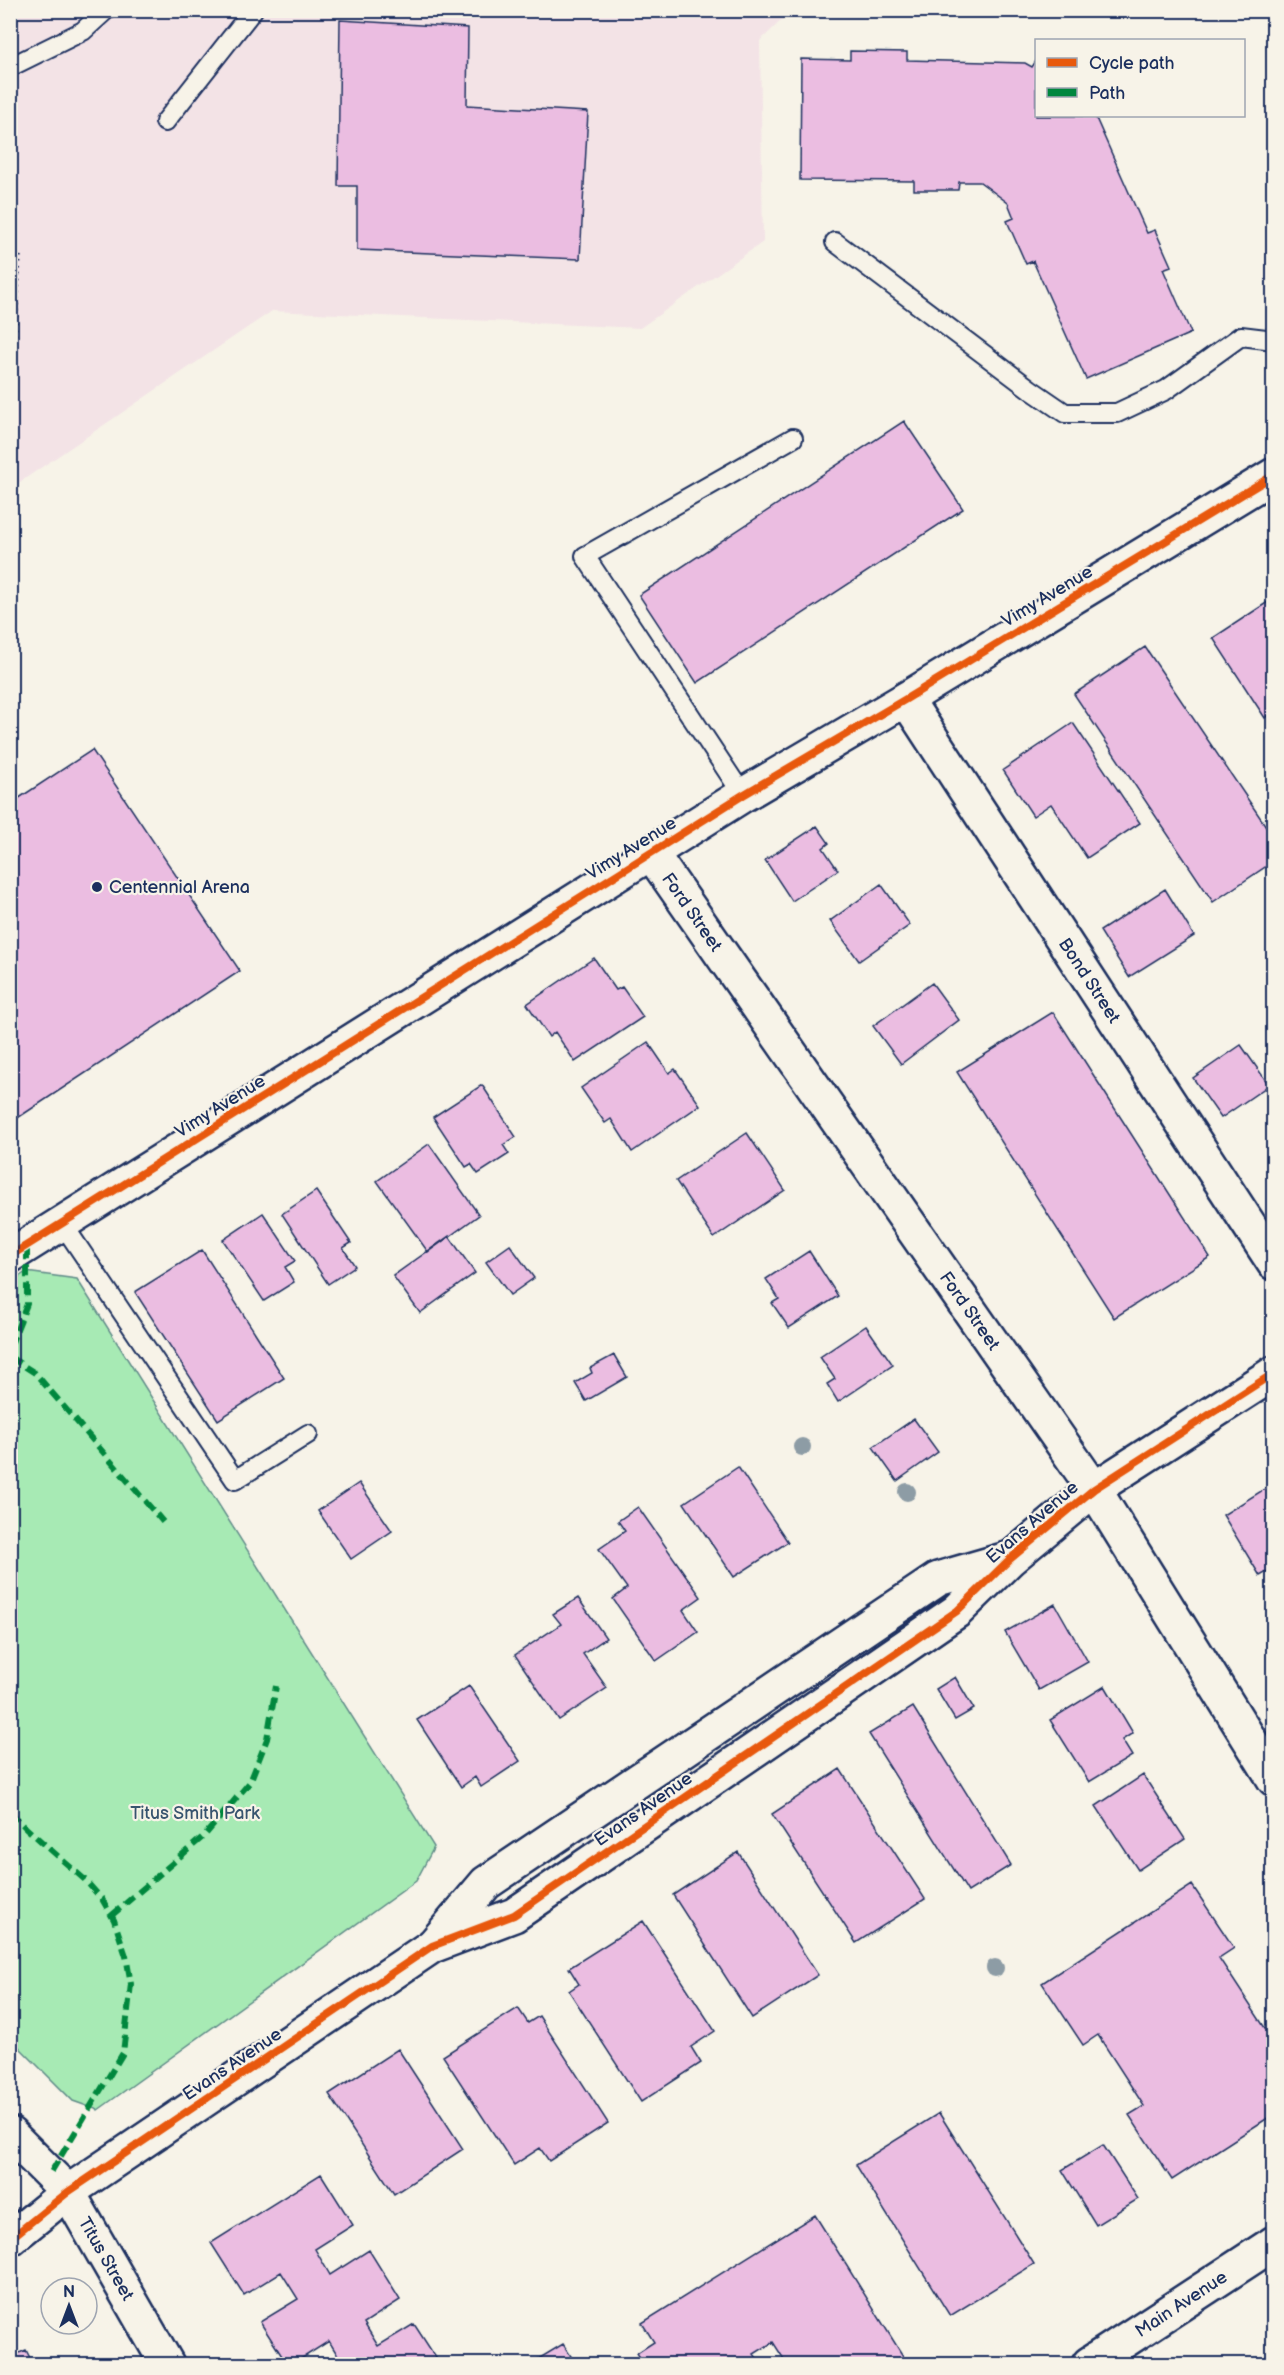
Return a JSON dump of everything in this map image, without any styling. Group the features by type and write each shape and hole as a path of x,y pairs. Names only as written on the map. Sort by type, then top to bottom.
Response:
{"street":[{"name":"Vimy Avenue","path":"10,1256 743,795 906,699 1274,475"},
{"name":"Bond Street","path":"906,699 1274,1263"},
{"name":"Ford Street","path":"651,853 1094,1489 1274,1779"},
{"name":"Evans Avenue","path":"10,2240 68,2192 432,1946 514,1915 957,1611 1010,1559 1094,1489 1274,1373"},
{"name":"Titus Street","path":"10,2134 68,2192 167,2364"},
{"name":"Main Avenue","path":"1089,2364 1274,2243"}],"lane":[{"path":"10,67 83,31 106,10"},
{"path":"165,122 254,10"},
{"path":"835,242 1065,413 1117,413 1166,390 1241,336 1274,340"},
{"path":"743,795 585,556 793,438"},
{"path":"62,1223 235,1480 308,1434"}],"path":[{"path":"10,425 20,253"}],"shaded area":[{"path":"11,11 791,11 760,41 763,242 640,328 272,311 11,488"}],"green space":[{"name":"Titus Smith Park","path":"26,1272 77,1279 434,1847 416,1881 98,2110 73,2101 11,2039 10,1283"}],"building":[{"path":"340,20 468,28 467,105 588,112 580,259 357,250 357,186 338,186"},
{"path":"850,51 907,52 907,60 1025,63 1032,67 1035,62 1035,117 1095,117 1147,233 1155,230 1171,266 1163,269 1191,333 1086,379 1033,261 1026,264 1007,221 1014,218 1008,203 980,182 959,182 958,190 914,190 914,181 800,180 801,59 850,60"},
{"path":"904,421 963,509 697,683 639,595"},
{"path":"1274,598 1274,723 1268,715 1265,718 1213,638"},
{"path":"1145,647 1274,838 1274,861 1213,902 1074,694"},
{"path":"1073,723 1140,823 1087,858 1051,804 1033,816 1003,770"},
{"name":"Centennial Arena","path":"92,750 240,971 10,1123 10,804"},
{"path":"817,826 829,843 823,848 838,870 792,901 765,860"},
{"path":"881,884 910,925 859,961 830,921"},
{"path":"1165,889 1194,936 1129,977 1100,931"},
{"path":"594,958 616,990 622,987 643,1017 575,1062 555,1032 549,1037 527,1004"},
{"path":"932,983 959,1020 901,1064 873,1026"},
{"path":"1053,1012 1210,1257 1114,1318 957,1072"},
{"path":"648,1042 669,1073 675,1069 700,1105 632,1152 611,1119 605,1123 581,1088"},
{"path":"1241,1045 1269,1085 1221,1118 1193,1078"},
{"path":"482,1085 516,1137 503,1145 509,1154 478,1174 471,1164 466,1167 433,1117"},
{"path":"747,1133 785,1190 714,1238 676,1181"},
{"path":"429,1144 479,1215 428,1252 377,1181"},
{"path":"316,1191 351,1243 343,1248 355,1266 328,1284 282,1214"},
{"path":"263,1213 295,1261 285,1267 294,1282 264,1301 223,1240"},
{"path":"449,1236 475,1273 420,1313 393,1276"},
{"path":"510,1245 534,1278 510,1295 486,1262"},
{"path":"202,1250 284,1378 218,1420 135,1292"},
{"path":"809,1251 838,1296 789,1328 772,1303 779,1299 766,1279"},
{"path":"866,1326 893,1365 838,1402 827,1384 835,1379 820,1357"},
{"path":"614,1355 627,1377 586,1401 575,1383 592,1373 590,1368"},
{"path":"914,1419 938,1452 897,1481 873,1447"},
{"path":"738,1467 788,1542 734,1577 684,1503"},
{"path":"359,1483 392,1531 351,1559 318,1511"},
{"path":"1274,1483 1274,1568 1260,1576 1223,1515"},
{"path":"638,1507 701,1597 683,1610 698,1632 656,1661 613,1599 627,1588 599,1549 625,1531 618,1521"},
{"path":"578,1598 606,1638 583,1654 607,1688 559,1720 515,1655 561,1624 553,1614"},
{"path":"1055,1604 1088,1662 1039,1690 1005,1632"},
{"path":"955,1677 974,1709 955,1720 936,1689"},
{"path":"469,1686 520,1761 481,1787 475,1777 461,1787 417,1720"},
{"path":"1105,1686 1133,1733 1122,1740 1132,1756 1089,1782 1050,1720"},
{"path":"913,1707 1011,1865 968,1892 869,1734"},
{"path":"840,1769 925,1899 856,1943 772,1814"},
{"path":"1143,1775 1185,1839 1138,1870 1096,1806"},
{"path":"738,1852 818,1975 752,2018 673,1895"},
{"path":"1192,1885 1234,1948 1219,1958 1265,2028 1274,2023 1274,2114 1172,2180 1129,2115 1144,2106 1098,2035 1083,2045 1042,1983"},
{"path":"643,1921 715,2031 691,2047 701,2063 641,2102 569,1991 579,1984 569,1968"},
{"path":"518,2008 528,2023 539,2016 608,2123 549,2161 540,2148 514,2165 443,2056"},
{"path":"398,2049 463,2149 394,2194 329,2094"},
{"path":"939,2113 1034,2264 950,2316 856,2165"},
{"path":"1103,2145 1138,2199 1096,2225 1062,2170"},
{"path":"321,2174 353,2225 315,2249 330,2275 369,2250 400,2300 364,2323 378,2346 414,2324 440,2364 343,2364 329,2341 293,2364 287,2364 260,2322 298,2299 281,2272 244,2295 211,2243"},
{"path":"815,2215 908,2364 787,2364 773,2342 754,2354 761,2364 644,2364 637,2353 654,2342 642,2323"},
{"path":"563,2344 576,2364 530,2364"},
{"path":"26,2350 33,2364 10,2364 10,2357"}],"marked path":[{"path":"10,1347 27,1304 27,1245"},
{"path":"10,1357 35,1373 163,1522"},
{"path":"111,1916 205,1835 250,1782 267,1739 276,1686"},
{"path":"10,1811 84,1879 102,1899 114,1920 126,1956 131,1984 123,2053 50,2174"}],"cycle path":[{"path":"10,1256 743,795 906,699 1274,475"},
{"path":"10,2239 68,2192 432,1946 514,1915 957,1611 1010,1559 1094,1489 1274,1373"}],"place":[{"name":"Centennial Arena","path":"97,887"}]}
